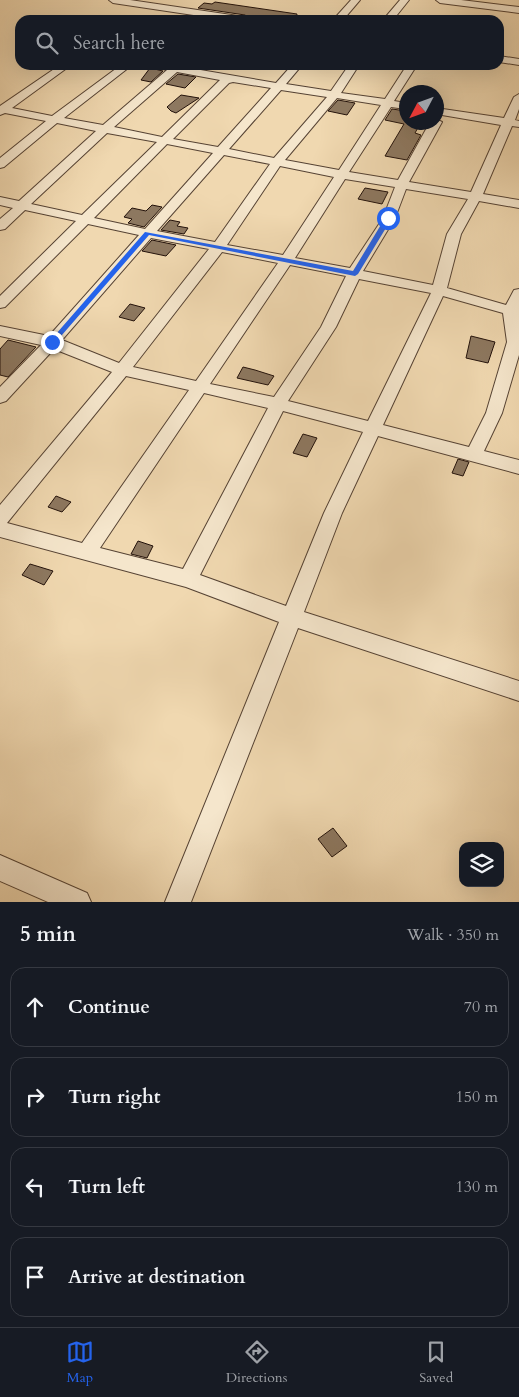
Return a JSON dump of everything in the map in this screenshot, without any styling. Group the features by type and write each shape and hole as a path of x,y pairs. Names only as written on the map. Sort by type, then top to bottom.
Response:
{"street":[{"path":"113,0 210,15"},
{"path":"342,15 356,0"},
{"path":"392,15 406,0"},
{"path":"440,0 519,10"},
{"path":"182,15 186,11"},
{"path":"504,60 519,62"},
{"path":"1,110 59,70"},
{"path":"0,164 55,119 120,70"},
{"path":"0,226 105,129 173,70"},
{"path":"193,70 228,79 399,105"},
{"path":"0,397 52,342 293,70"},
{"path":"0,518 122,370 219,246 277,162 334,95 351,70"},
{"path":"86,552 287,260 340,174 409,70"},
{"path":"0,304 228,79"},
{"path":"178,902 333,513 439,290 454,234 514,123 519,97"},
{"path":"1,110 55,119 163,142 519,204"},
{"path":"444,117 514,123"},
{"path":"188,579 278,404 328,327 355,274 388,218 402,184 431,130"},
{"path":"0,201 147,233 439,290 514,312"},
{"path":"474,455 494,413 515,342 514,312 519,293"},
{"path":"0,331 52,342 122,370 278,404 519,466"},
{"path":"0,529 188,579 291,617 519,691"},
{"path":"0,868 78,902"}],"building":[{"path":"215,2 297,14 245,15 198,8 204,3 212,4"},
{"path":"148,70 163,71 151,82 141,80"},
{"path":"178,74 196,77 185,88 166,84"},
{"path":"181,95 199,98 176,113 171,111 167,107"},
{"path":"338,100 355,103 347,115 328,111"},
{"path":"392,109 399,110 399,123 385,120"},
{"path":"400,130 417,130 415,133 421,135 407,160 385,156"},
{"path":"365,188 388,192 382,204 358,199"},
{"path":"152,205 162,207 144,227 128,223 132,219 124,217 132,208 146,211"},
{"path":"170,220 180,222 177,226 188,228 184,234 161,230"},
{"path":"152,240 176,245 166,256 142,251"},
{"path":"130,304 145,308 134,321 119,317"},
{"path":"471,336 495,342 488,363 466,358"},
{"path":"8,340 36,347 8,377 0,375 0,349"},
{"path":"243,367 274,376 268,385 237,378"},
{"path":"303,434 317,438 307,457 293,453"},
{"path":"458,459 469,462 463,476 452,473"},
{"path":"56,496 71,502 62,512 48,507"},
{"path":"138,541 153,546 147,558 131,554"},
{"path":"30,564 53,571 44,585 22,575"},
{"path":"333,828 347,846 332,857 318,839"}],"route":[{"path":"52,342 147,233 355,274 388,218"}]}
